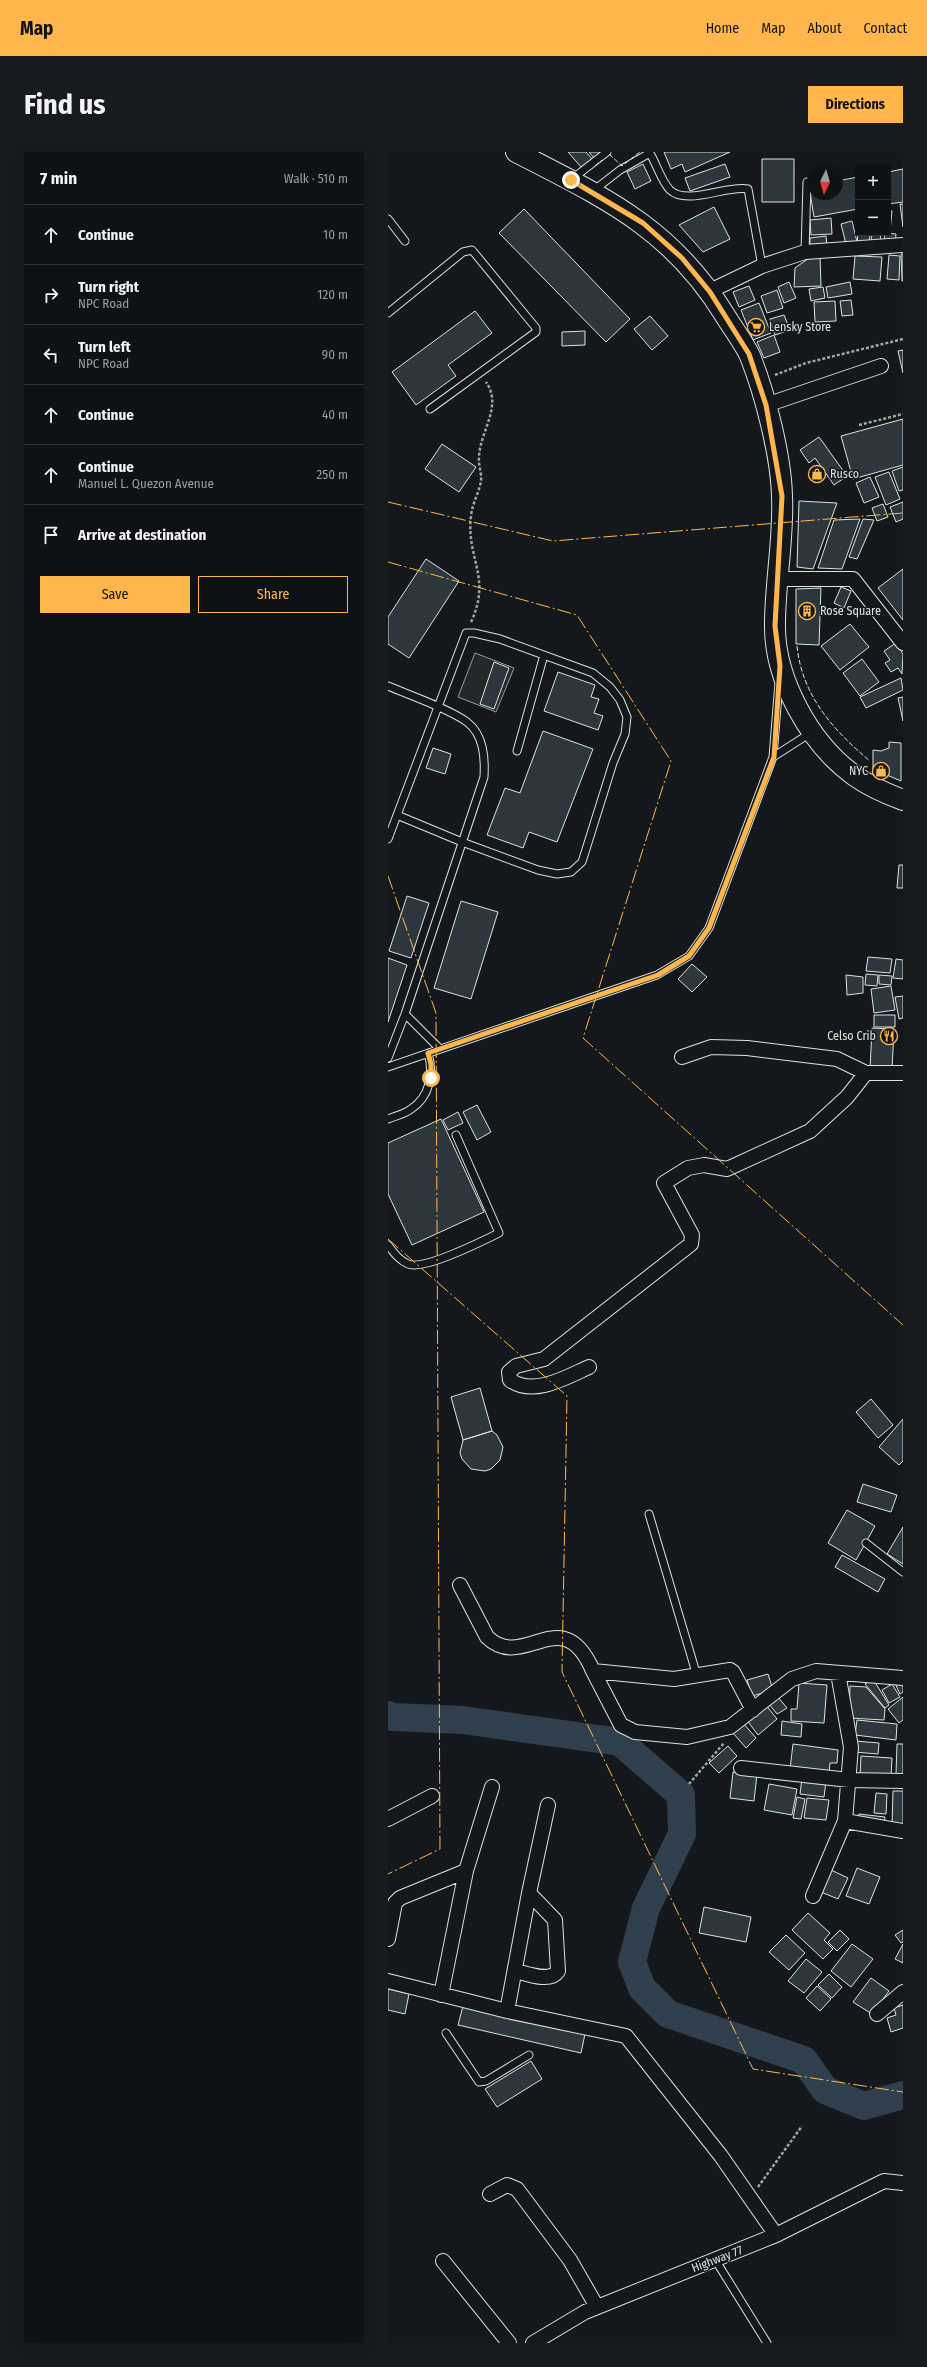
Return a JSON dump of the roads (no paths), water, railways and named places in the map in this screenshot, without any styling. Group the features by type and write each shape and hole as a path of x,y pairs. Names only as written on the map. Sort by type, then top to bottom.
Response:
{"main road":[{"path":"516,152 571,180 643,223 682,258 710,292 749,354 766,405 782,496 775,626 780,666 795,704 812,732 855,776 903,800"}],"street":[{"path":"710,292 762,266 805,252 903,245"},
{"path":"766,405 881,366"},
{"path":"778,579 853,579 903,643"},
{"path":"682,1057 710,1047 746,1048 837,1059 866,1073 903,1074"},
{"path":"589,1367 552,1384 524,1387 510,1380 509,1372 516,1366 544,1359 691,1244 692,1235 664,1183 688,1168 704,1165 727,1169 810,1131 847,1098 866,1073"},
{"path":"460,1585 487,1637 494,1643 511,1648 548,1638 559,1638 572,1642 581,1648 621,1725 628,1729 686,1737 730,1727 792,1680 804,1674 816,1671 903,1678"},
{"path":"593,1671 674,1679 697,1676 726,1669 733,1672 753,1710"},
{"path":"813,1896 844,1821 849,1780 850,1747 838,1673"},
{"path":"741,1768 849,1780 903,1781"},
{"path":"441,1995 466,1871 492,1787"},
{"path":"388,1819 432,1796"},
{"path":"507,2011 516,1972 529,1893 548,1806"},
{"path":"844,1821 903,1831"},
{"path":"388,1939 395,1903 400,1898 466,1871"},
{"path":"516,1972 548,1978 555,1975 558,1971 555,1920 529,1893"},
{"path":"388,1981 507,2011 626,2036 751,2197 776,2235"},
{"path":"877,2014 903,1992"},
{"name":"Highway 77","path":"533,2343 596,2307 670,2276 716,2261 776,2235 884,2181 903,2183"},
{"path":"490,2194 507,2185 517,2189 570,2260 596,2307"},
{"path":"443,2261 509,2343"}],"lane":[{"path":"571,180 607,152"},
{"path":"592,192 620,170 648,154 652,155 669,189 676,195 692,196 738,187 748,189 762,266"},
{"path":"805,252 807,182"},
{"path":"388,218 405,241"},
{"path":"388,313 463,252 472,250 536,330 430,410"},
{"path":"388,839 437,707 466,633 474,633 500,639 593,673 610,687 620,700 626,717 624,734 613,763 582,862 571,872 557,874 538,870 462,842 397,815"},
{"path":"517,751 544,655"},
{"path":"388,1067 658,975 689,956 709,928 774,757 780,666"},
{"path":"388,686 437,707 468,723 477,735 485,758 484,777 405,1014 388,1058"},
{"path":"774,757 812,732"},
{"path":"405,1014 440,1049"},
{"path":"388,1119 411,1109 424,1099 431,1078 431,1064 428,1053"},
{"path":"388,1245 396,1257 409,1265 424,1264 443,1258 499,1233 456,1135"},
{"path":"649,1514 697,1676"},
{"path":"866,1543 903,1572"},
{"path":"446,2033 479,2082 486,2080 529,2055"},
{"path":"716,2261 767,2343"}],"waterway":[{"path":"388,1715 393,1717 463,1720 620,1742 681,1795 682,1834 646,1908 632,1962 642,1988 668,2014 804,2060 825,2090 864,2106 903,2095"}],"place":[{"name":"Lensky Store","path":"756,327"},
{"name":"Rusco","path":"817,474"},
{"name":"Rose Square","path":"807,611"},
{"name":"NYC","path":"881,771"},
{"name":"Celso Crib","path":"889,1036"}]}
